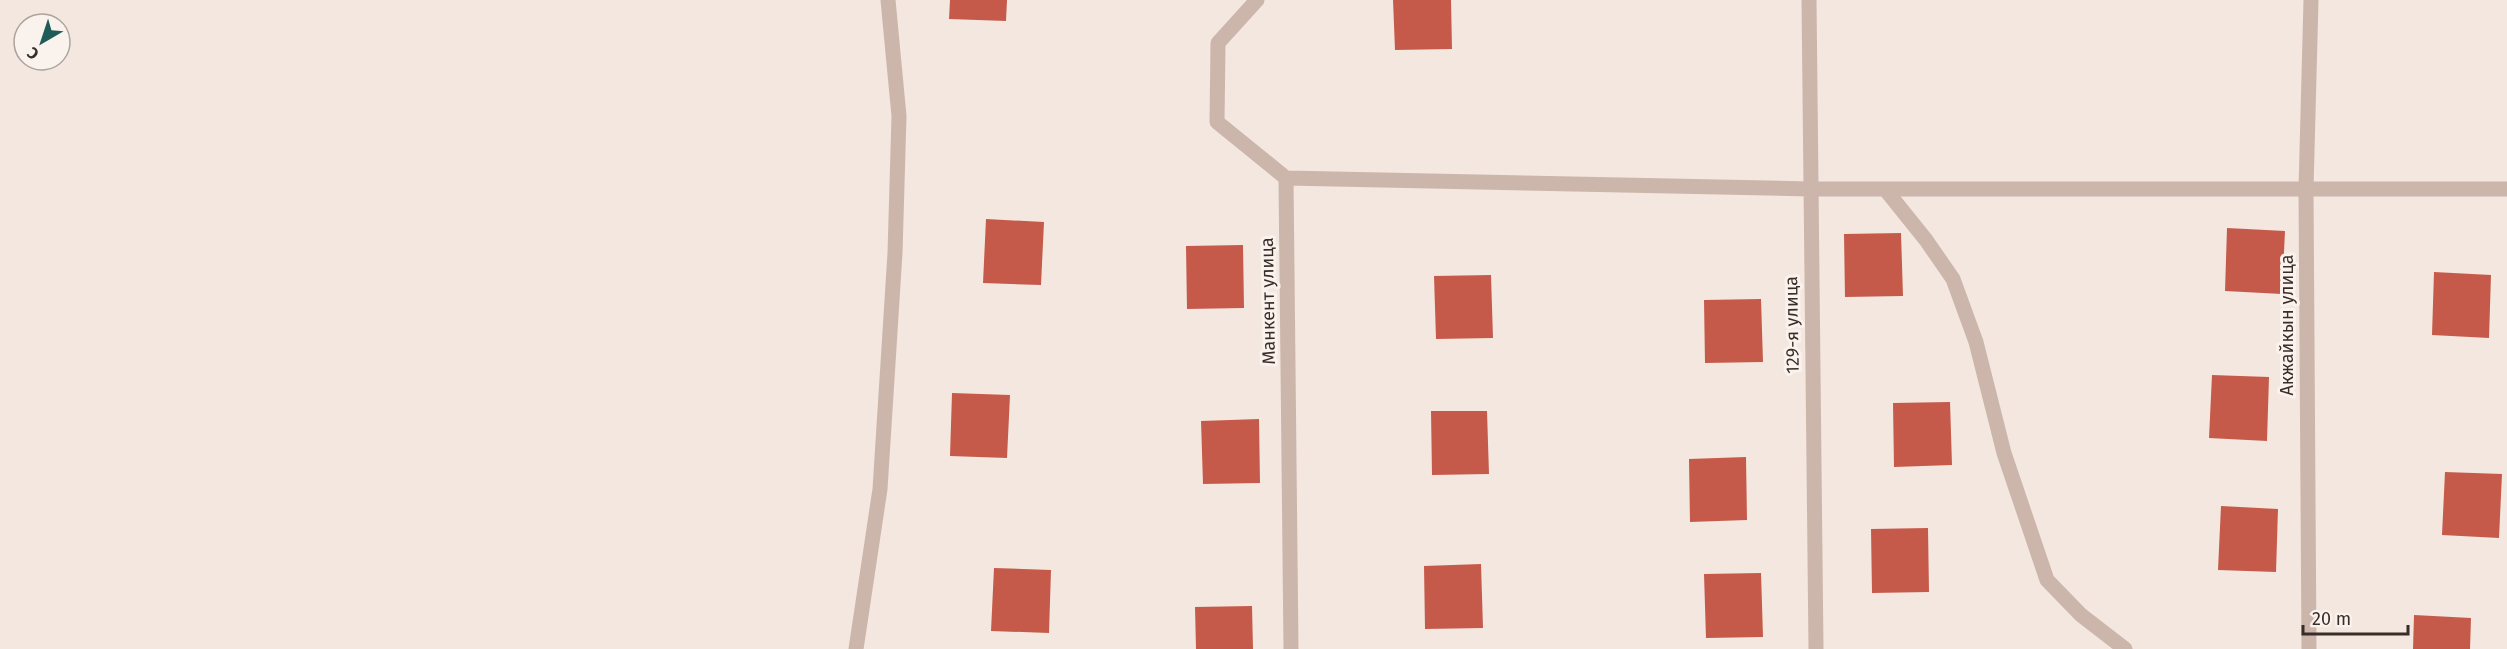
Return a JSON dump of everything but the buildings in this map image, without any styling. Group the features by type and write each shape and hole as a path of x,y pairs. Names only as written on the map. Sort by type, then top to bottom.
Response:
{"street":[{"path":"856,649 880,489 895,253 899,116 888,0"},
{"path":"1257,0 1218,43 1217,122 1286,178 1810,189 2507,189"},
{"name":"129-я улица","path":"1809,0 1816,649"},
{"name":"Акжайкын улица","path":"2309,649 2306,189 2311,0"},
{"name":"Манкент улица","path":"1286,178 1291,649"},
{"path":"1885,189 1926,240 1953,279 1976,342 2004,453 2047,580 2081,615 2125,649"}]}
